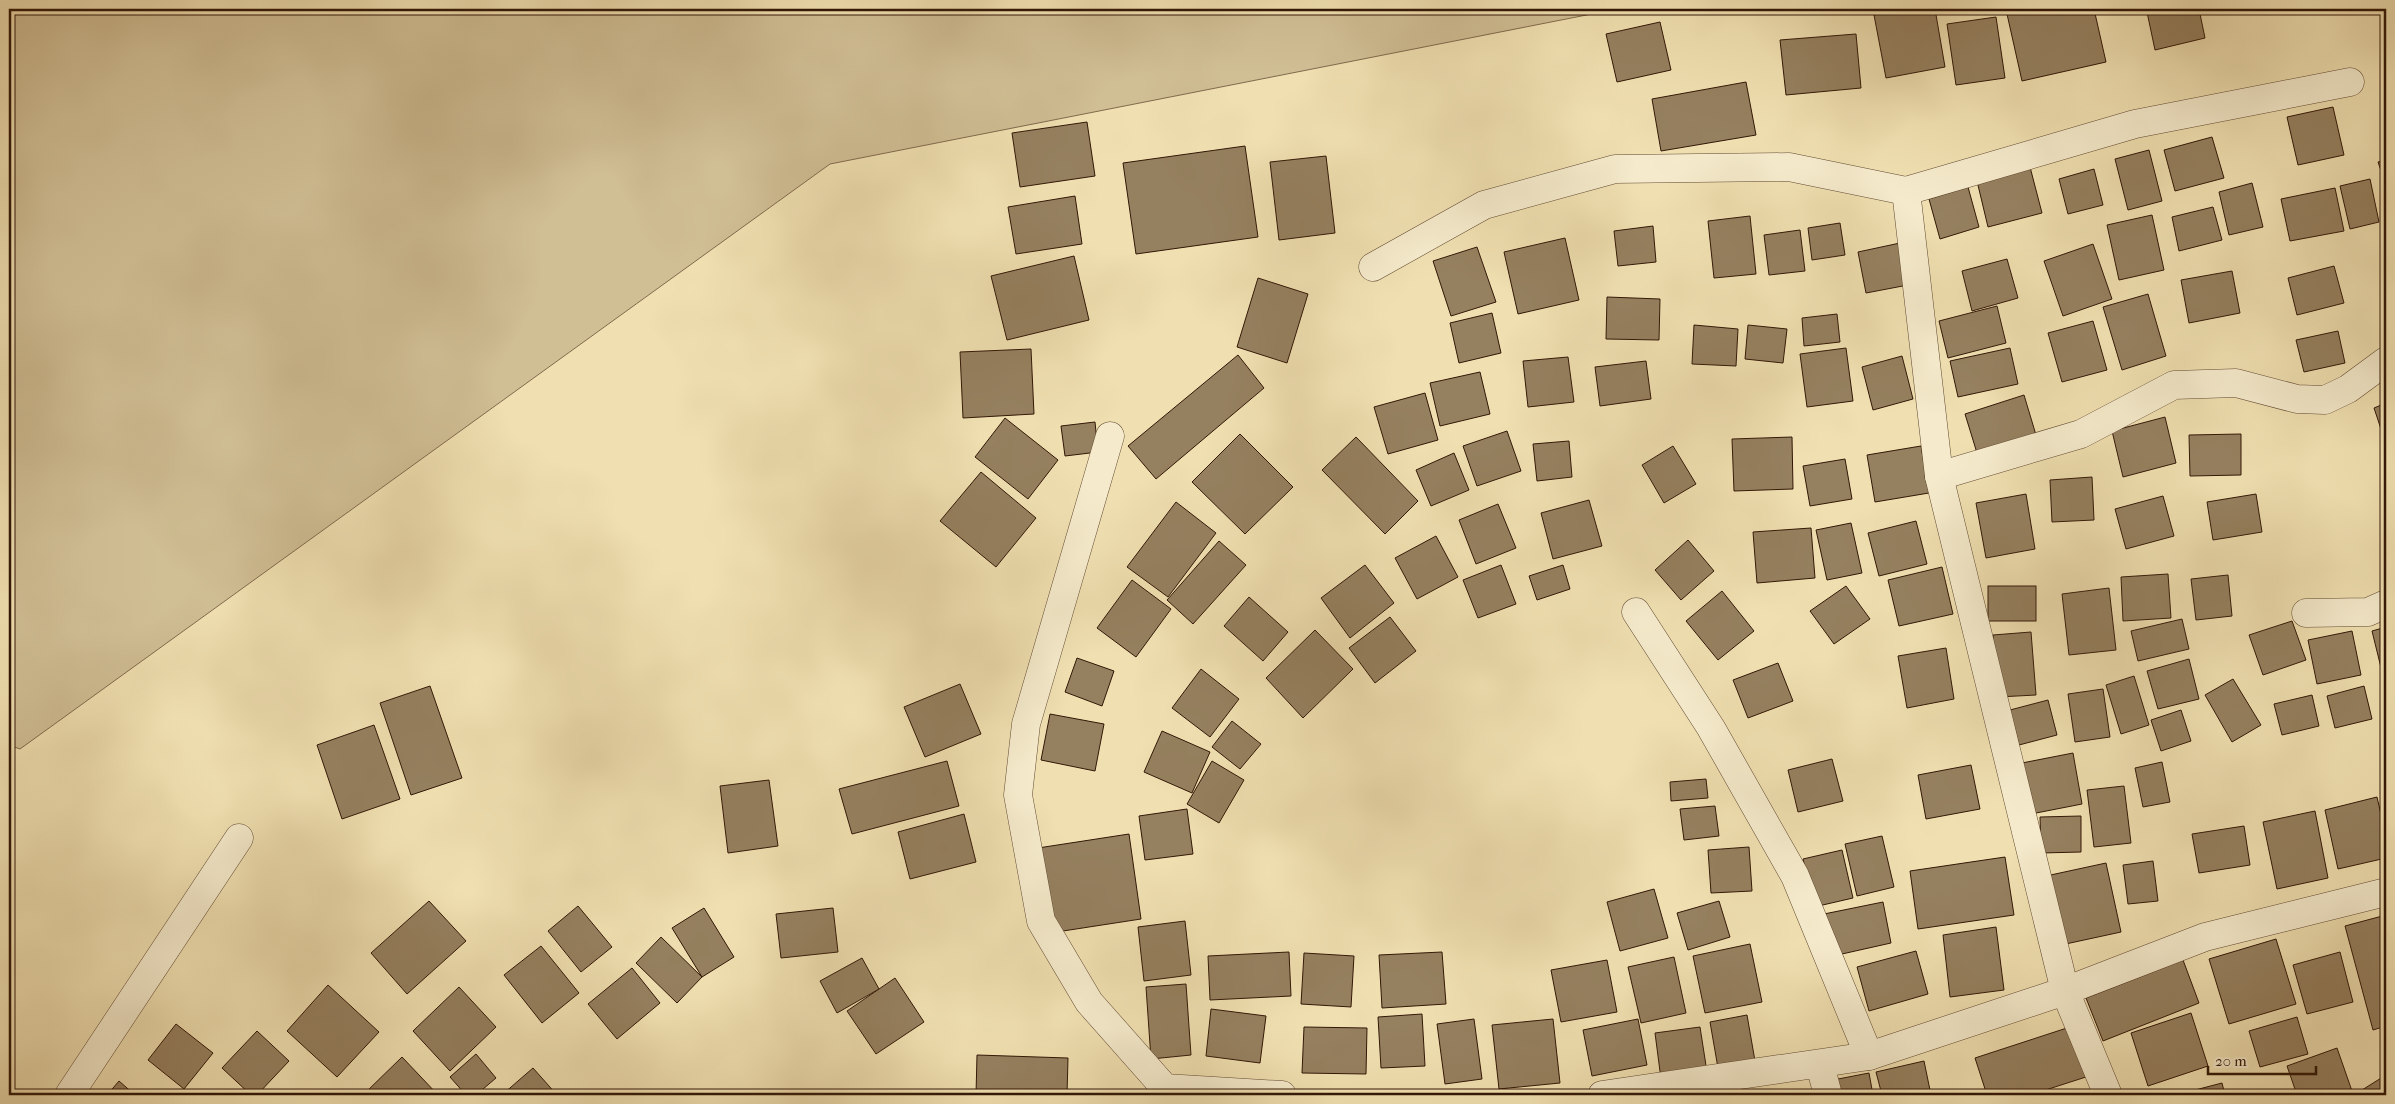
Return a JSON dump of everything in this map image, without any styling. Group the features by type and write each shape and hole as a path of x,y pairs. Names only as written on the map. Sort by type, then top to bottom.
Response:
{"street":[{"path":"1373,267 1484,205 1615,169 1789,167 1906,192 2135,124 2350,82"},
{"path":"1906,192 1939,476 2065,992 2108,1095"},
{"path":"1939,476 2081,434 2174,385 2236,383 2296,398 2325,400 2348,389 2386,361"},
{"path":"1110,436 1026,724 1018,795 1040,921 1089,1002 1161,1092 1282,1095"},
{"path":"2306,613 2368,612 2386,604"},
{"path":"1636,612 1711,728 1795,876 1869,1056"},
{"path":"69,1095 239,838"},
{"path":"1602,1095 1820,1065 1869,1056 2065,992 2205,937 2386,892"},
{"path":"1820,1065 1828,1095"}],"shaded area":[{"path":"9,9 1617,9 830,164 20,749 9,745"}],"building":[{"path":"1907,9 1935,9 1945,67 1886,78 1874,15"},
{"path":"2031,9 2094,9 2106,62 2022,81 2007,14"},
{"path":"2162,9 2199,9 2205,38 2155,50 2147,12"},
{"path":"1996,17 2005,78 1956,85 1947,24"},
{"path":"1660,22 1671,70 1617,82 1606,34"},
{"path":"1856,34 1861,88 1786,95 1780,40"},
{"path":"1746,82 1756,135 1661,151 1652,99"},
{"path":"2333,107 2344,155 2298,165 2287,117"},
{"path":"1087,122 1095,176 1020,187 1012,133"},
{"path":"2212,137 2224,178 2175,191 2164,150"},
{"path":"1245,146 1258,237 1136,254 1123,163"},
{"path":"2149,150 2162,201 2128,210 2115,159"},
{"path":"1326,156 1335,233 1279,240 1270,162"},
{"path":"2386,160 2386,185 2378,162"},
{"path":"2030,167 2042,213 1988,227 1977,181"},
{"path":"2094,169 2103,205 2068,214 2059,179"},
{"path":"2370,179 2379,222 2350,229 2340,186"},
{"path":"2252,183 2263,227 2229,235 2219,192"},
{"path":"1968,187 1979,227 1940,239 1929,199"},
{"path":"2335,188 2344,231 2290,241 2281,199"},
{"path":"1075,196 1082,244 1016,254 1008,207"},
{"path":"2213,207 2222,240 2179,251 2172,217"},
{"path":"2152,215 2164,270 2119,280 2107,225"},
{"path":"1750,216 1756,274 1714,278 1708,221"},
{"path":"1840,223 1845,255 1812,260 1808,228"},
{"path":"1653,226 1656,262 1618,266 1614,231"},
{"path":"1800,230 1805,271 1769,275 1764,235"},
{"path":"1565,238 1579,300 1518,314 1504,252"},
{"path":"1900,243 1908,285 1866,293 1858,252"},
{"path":"2093,244 2112,299 2063,316 2044,261"},
{"path":"1477,247 1496,302 1451,316 1433,261"},
{"path":"1074,256 1089,320 1007,340 991,276"},
{"path":"2007,259 2018,298 1972,311 1962,271"},
{"path":"2334,266 2344,303 2297,315 2288,278"},
{"path":"2232,271 2240,313 2189,323 2181,280"},
{"path":"1258,278 1308,294 1287,363 1237,347"},
{"path":"2148,294 2166,356 2122,370 2103,307"},
{"path":"1607,297 1660,299 1659,340 1606,339"},
{"path":"1997,306 2006,343 1948,358 1939,321"},
{"path":"1492,313 1501,353 1459,363 1450,323"},
{"path":"1837,314 1840,342 1804,346 1802,318"},
{"path":"2093,321 2107,370 2062,382 2048,333"},
{"path":"1694,325 1738,329 1736,366 1692,364"},
{"path":"1748,325 1787,329 1783,363 1745,359"},
{"path":"2338,331 2345,363 2304,372 2296,340"},
{"path":"1846,348 1853,401 1807,407 1800,354"},
{"path":"2010,348 2018,384 1958,397 1950,361"},
{"path":"1031,349 1034,414 963,418 960,352"},
{"path":"1238,355 1264,388 1156,479 1128,446"},
{"path":"1902,356 1913,399 1873,410 1862,367"},
{"path":"1568,357 1574,402 1528,407 1523,361"},
{"path":"1646,361 1651,399 1600,406 1595,367"},
{"path":"1480,372 1490,414 1440,426 1430,383"},
{"path":"1425,393 1438,440 1388,454 1374,407"},
{"path":"2024,395 2036,435 1977,453 1965,414"},
{"path":"2386,403 2386,444 2374,408"},
{"path":"2165,417 2176,463 2123,477 2112,431"},
{"path":"1005,418 1058,460 1028,499 975,457"},
{"path":"1095,422 1098,452 1065,456 1061,426"},
{"path":"1507,431 1521,471 1477,486 1463,446"},
{"path":"1240,434 1293,487 1245,534 1192,482"},
{"path":"2241,434 2241,475 2190,476 2189,435"},
{"path":"1356,437 1418,501 1385,534 1322,470"},
{"path":"1792,437 1793,489 1734,491 1732,439"},
{"path":"1569,441 1572,477 1537,481 1533,444"},
{"path":"1673,446 1696,484 1664,503 1642,465"},
{"path":"1921,446 1929,493 1875,502 1867,455"},
{"path":"1454,453 1469,490 1431,506 1416,470"},
{"path":"1845,459 1852,499 1810,506 1803,466"},
{"path":"981,472 1036,518 996,567 940,521"},
{"path":"2092,477 2094,520 2052,522 2050,480"},
{"path":"2026,494 2035,549 1986,558 1976,503"},
{"path":"2256,494 2262,532 2213,540 2207,502"},
{"path":"2163,496 2174,536 2126,549 2115,509"},
{"path":"1589,500 1602,546 1553,559 1541,513"},
{"path":"1176,502 1216,533 1168,597 1127,567"},
{"path":"1498,504 1516,548 1476,564 1459,520"},
{"path":"1916,521 1927,564 1879,576 1868,533"},
{"path":"1851,523 1862,573 1827,580 1816,530"},
{"path":"1811,528 1815,578 1757,583 1753,532"},
{"path":"1436,536 1458,577 1417,599 1395,558"},
{"path":"1688,540 1714,571 1681,600 1655,570"},
{"path":"1219,541 1246,565 1193,624 1167,600"},
{"path":"1365,565 1394,603 1350,638 1321,598"},
{"path":"1501,565 1516,604 1478,618 1463,580"},
{"path":"1563,565 1570,589 1537,600 1529,576"},
{"path":"1942,567 1953,614 1899,626 1888,580"},
{"path":"2168,574 2171,618 2123,621 2121,577"},
{"path":"2228,575 2232,616 2196,620 2191,579"},
{"path":"1132,580 1171,609 1136,657 1097,628"},
{"path":"1846,586 1870,619 1834,644 1810,611"},
{"path":"1988,586 2036,586 2036,621 1988,621"},
{"path":"2109,588 2116,650 2069,655 2062,594"},
{"path":"1722,591 1754,631 1718,660 1686,621"},
{"path":"1249,597 1288,632 1263,661 1224,626"},
{"path":"1390,617 1416,651 1375,683 1349,648"},
{"path":"2182,619 2189,649 2138,661 2131,631"},
{"path":"2292,621 2306,660 2263,675 2249,635"},
{"path":"2386,627 2386,688 2372,631"},
{"path":"1315,630 1353,669 1303,718 1266,678"},
{"path":"2352,631 2361,675 2317,684 2308,640"},
{"path":"2031,632 2036,695 1998,697 1993,635"},
{"path":"1946,648 1954,699 1907,708 1898,656"},
{"path":"1077,658 1114,671 1102,706 1065,692"},
{"path":"2189,659 2199,699 2158,709 2147,671"},
{"path":"1778,663 1793,701 1748,718 1733,680"},
{"path":"1201,669 1239,699 1210,737 1172,708"},
{"path":"2134,676 2149,725 2121,734 2106,685"},
{"path":"2233,679 2261,725 2232,742 2205,695"},
{"path":"960,684 981,734 925,757 904,707"},
{"path":"430,686 462,778 411,795 380,703"},
{"path":"2364,686 2372,719 2335,728 2327,696"},
{"path":"2103,689 2110,737 2075,742 2068,694"},
{"path":"2312,695 2319,726 2282,735 2274,704"},
{"path":"2048,700 2057,735 2019,745 2010,710"},
{"path":"2181,710 2191,741 2161,751 2151,720"},
{"path":"1050,714 1104,724 1095,771 1041,760"},
{"path":"1232,721 1261,744 1240,769 1212,747"},
{"path":"374,725 400,799 342,819 317,745"},
{"path":"1162,731 1210,752 1192,793 1144,772"},
{"path":"2073,753 2082,804 2031,814 2022,763"},
{"path":"1832,759 1843,801 1798,812 1788,770"},
{"path":"947,761 959,806 852,834 839,789"},
{"path":"1212,761 1244,780 1219,823 1187,804"},
{"path":"2162,762 2170,802 2143,807 2135,768"},
{"path":"1971,765 1980,809 1926,819 1918,775"},
{"path":"1706,779 1708,798 1671,801 1670,782"},
{"path":"769,780 778,846 728,853 720,786"},
{"path":"2124,786 2131,843 2094,847 2087,790"},
{"path":"2377,797 2386,836 2386,858 2338,869 2325,810"},
{"path":"1715,806 1719,836 1684,840 1680,809"},
{"path":"1187,809 1193,854 1145,860 1139,816"},
{"path":"2315,811 2328,878 2277,889 2263,822"},
{"path":"964,814 976,862 910,879 898,832"},
{"path":"2081,816 2081,852 2041,853 2040,817"},
{"path":"2244,826 2250,865 2199,873 2192,834"},
{"path":"1129,834 1141,919 1050,933 1038,848"},
{"path":"1882,836 1894,887 1857,896 1845,844"},
{"path":"1749,847 1752,891 1711,893 1708,850"},
{"path":"1842,850 1853,898 1814,907 1803,859"},
{"path":"2005,857 2014,915 1918,929 1910,871"},
{"path":"2153,861 2158,901 2128,904 2123,865"},
{"path":"2106,863 2121,932 2061,945 2046,876"},
{"path":"1654,889 1668,938 1620,951 1607,902"},
{"path":"429,901 466,941 407,994 371,953"},
{"path":"1719,901 1730,937 1688,950 1677,913"},
{"path":"1883,902 1891,943 1833,956 1824,914"},
{"path":"578,906 612,947 581,972 548,931"},
{"path":"704,908 734,957 702,977 672,928"},
{"path":"833,908 838,952 781,958 776,914"},
{"path":"2386,915 2386,1026 2373,1030 2345,926"},
{"path":"1185,921 1191,975 1144,981 1138,927"},
{"path":"1996,927 2004,990 1950,997 1943,935"},
{"path":"661,937 702,977 677,1003 636,963"},
{"path":"2276,939 2296,1004 2229,1024 2209,959"},
{"path":"1750,944 1762,1002 1705,1013 1693,956"},
{"path":"541,946 579,993 542,1023 504,975"},
{"path":"1916,951 1928,994 1869,1011 1857,967"},
{"path":"1289,952 1291,996 1210,1000 1208,956"},
{"path":"1442,952 1446,1004 1382,1008 1379,955"},
{"path":"2340,952 2353,1002 2307,1014 2293,965"},
{"path":"1304,953 1354,956 1351,1007 1301,1004"},
{"path":"1674,957 1686,1013 1641,1023 1628,967"},
{"path":"862,958 879,989 837,1013 820,981"},
{"path":"1607,960 1617,1012 1561,1022 1551,970"},
{"path":"2183,960 2199,1003 2103,1041 2086,998"},
{"path":"632,968 660,1003 617,1039 588,1004"},
{"path":"895,978 924,1022 876,1054 847,1011"},
{"path":"1186,984 1191,1055 1151,1059 1146,987"},
{"path":"328,985 379,1032 337,1077 287,1031"},
{"path":"459,987 496,1027 450,1071 413,1031"},
{"path":"1211,1009 1266,1016 1260,1063 1206,1056"},
{"path":"2191,1013 2208,1066 2148,1086 2131,1033"},
{"path":"1422,1014 1425,1066 1381,1068 1378,1017"},
{"path":"1747,1015 1755,1061 1718,1068 1710,1022"},
{"path":"2297,1017 2308,1054 2260,1067 2249,1031"},
{"path":"1474,1019 1482,1079 1445,1084 1437,1024"},
{"path":"1553,1019 1560,1083 1499,1089 1492,1025"},
{"path":"1638,1019 1647,1065 1592,1076 1583,1030"},
{"path":"176,1024 213,1053 184,1089 148,1060"},
{"path":"2073,1026 2089,1076 2030,1095 1987,1095 1975,1058"},
{"path":"1304,1027 1367,1028 1366,1074 1302,1073"},
{"path":"1700,1027 1707,1072 1661,1079 1655,1033"},
{"path":"257,1031 289,1061 257,1095 251,1095 222,1068"},
{"path":"2337,1048 2352,1091 2341,1095 2297,1095 2287,1066"},
{"path":"476,1054 496,1078 476,1095 466,1095 450,1077"},
{"path":"977,1055 1068,1058 1067,1095 976,1095"},
{"path":"402,1057 438,1095 364,1094"},
{"path":"1924,1061 1931,1095 1882,1095 1876,1072"},
{"path":"533,1068 557,1095 503,1094"},
{"path":"1869,1073 1873,1095 1835,1095 1833,1080"},
{"path":"2386,1075 2386,1095 2354,1095"},
{"path":"119,1081 135,1095 107,1095"},
{"path":"2222,1083 2225,1095 2176,1095"}]}
